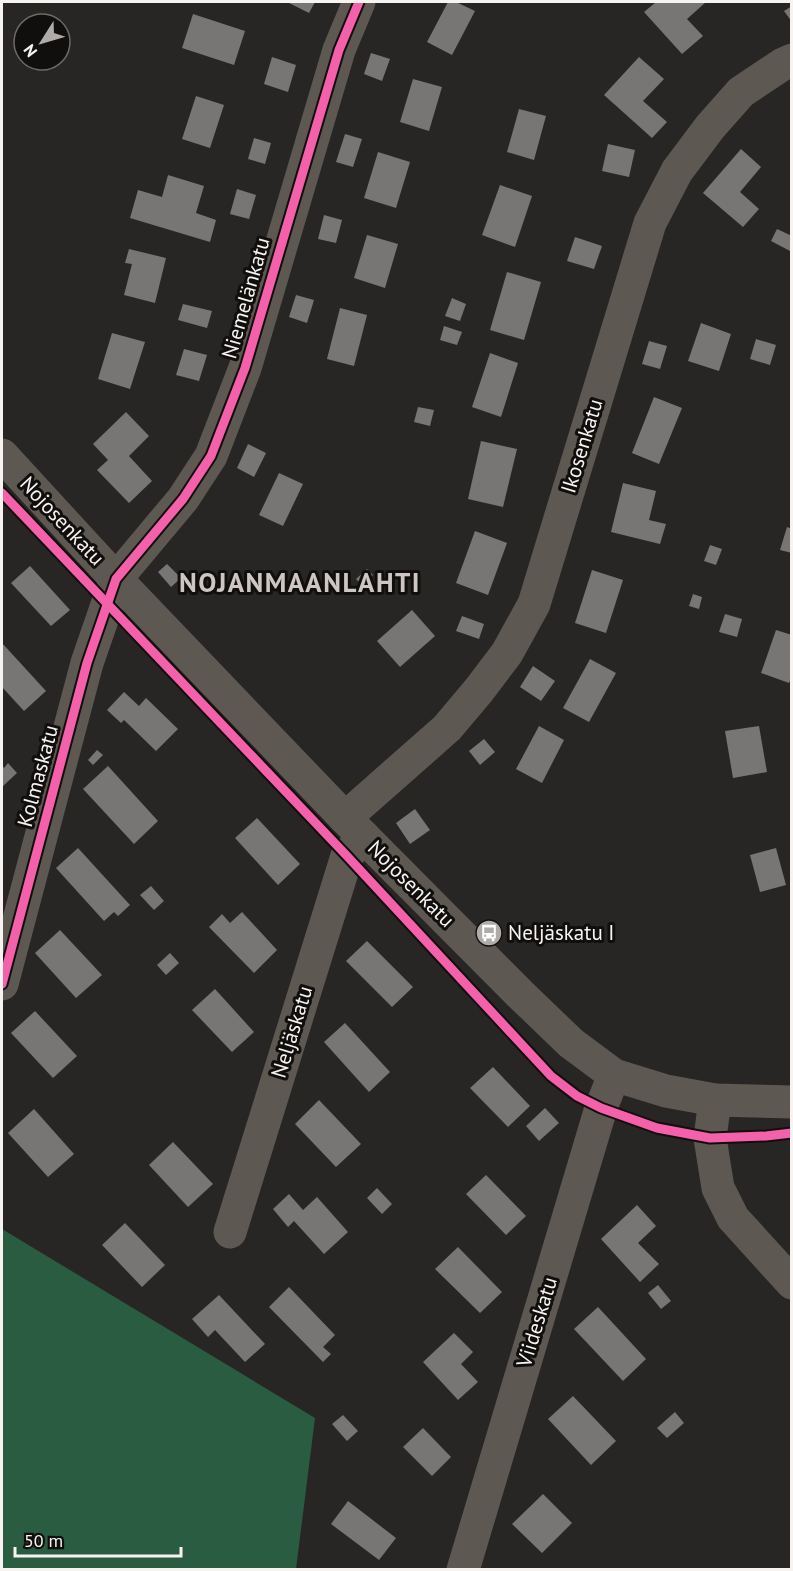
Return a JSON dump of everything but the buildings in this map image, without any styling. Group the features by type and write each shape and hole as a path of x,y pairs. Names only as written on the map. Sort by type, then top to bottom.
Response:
{"street":[{"name":"Niemelänkatu","path":"116,579 183,499 211,456 245,368 339,50 359,2"},
{"name":"Ikosenkatu","path":"354,827 447,728 507,653 534,604 650,223 677,171 710,127 741,92 792,60"},
{"name":"Nojosenkatu","path":"2,455 116,579 354,827 570,1043 614,1075 666,1091 715,1100 792,1102"},
{"name":"Kolmaskatu","path":"2,984 87,663 116,579"},
{"name":"Neljäskatu","path":"230,1232 354,827"},
{"name":"Viideskatu","path":"464,1569 601,1108 614,1075"},
{"path":"715,1100 710,1138 718,1188 733,1218 792,1283"}],"green space":[{"path":"2,1229 315,1418 296,1569 2,1569"}],"cycle path":[{"path":"2,984 87,663 116,579 183,499 211,456 245,368 339,50 359,2"},
{"path":"2,493 347,856 551,1076 577,1096 601,1108 657,1128 710,1138 792,1133"}],"place":[{"name":"Neljäskatu I","path":"489,933"}],"district":[{"name":"NOJANMAANLAHTI","path":"300,583"}]}
